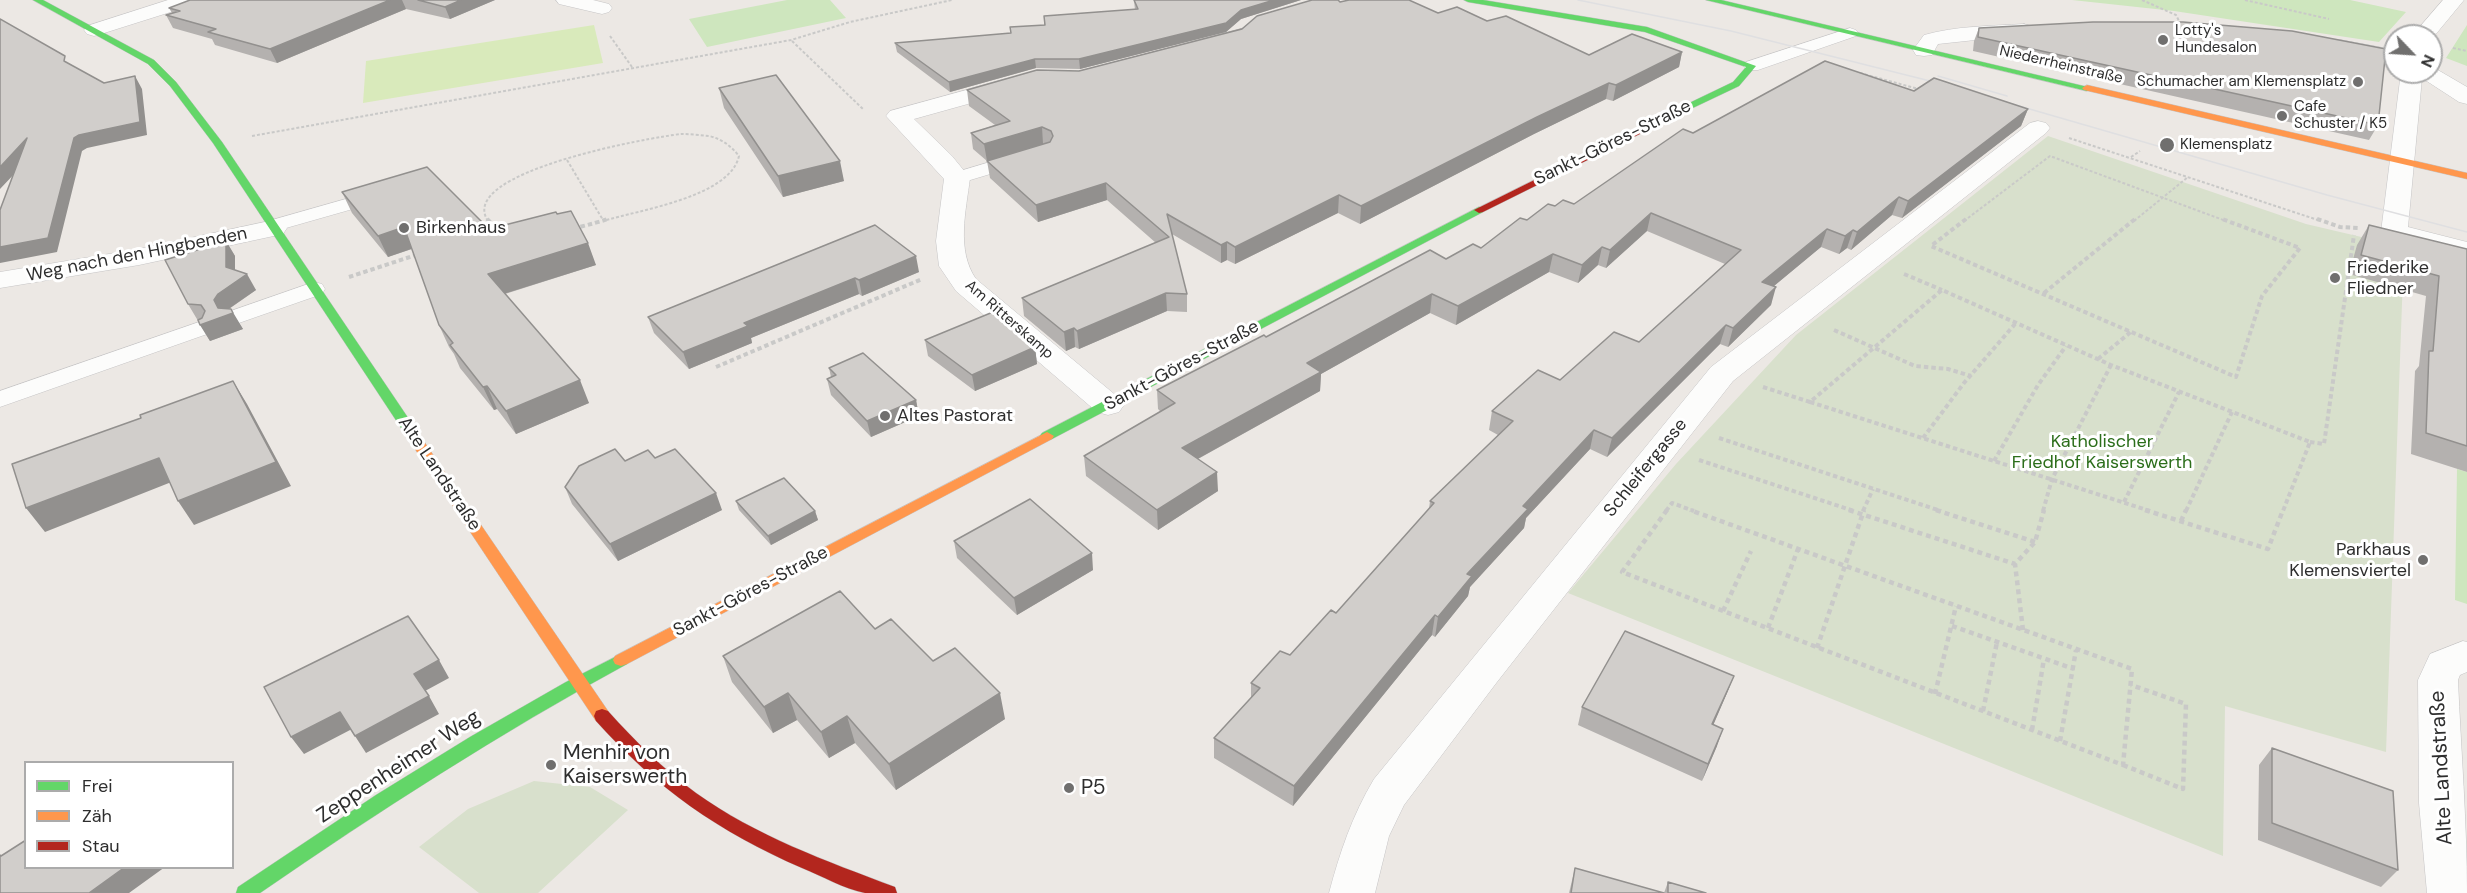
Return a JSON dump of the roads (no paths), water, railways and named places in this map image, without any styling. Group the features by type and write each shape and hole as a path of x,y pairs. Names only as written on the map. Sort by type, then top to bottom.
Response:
{"street":[{"name":"Alte Landstraße","path":"37,0 151,62 174,84 217,142 602,717 703,808 750,836 791,856 888,893"},
{"path":"94,30 189,0"},
{"path":"566,0 602,8"},
{"path":"1468,0 1647,30 1752,66"},
{"name":"Niederrheinstraße","path":"1710,0 1850,33 1928,44 2467,176"},
{"path":"2433,24 2454,0"},
{"path":"1928,44 1960,34 2041,28"},
{"path":"2324,42 2383,54"},
{"name":"Sankt-Göres-Straße","path":"579,682 1538,179 1736,84 1752,66"},
{"path":"957,178 898,116 1037,77"},
{"path":"2443,82 2467,98"},
{"path":"2411,84 2404,161 2394,232 2467,250"},
{"name":"Schleifergasse","path":"1352,893 1367,836 1389,792 1483,671 1722,374 2038,128"},
{"name":"Am Ritterskamp","path":"957,178 950,241 952,266 966,285 1108,405"},
{"name":"Weg nach den Hingbenden","path":"0,280 139,257 273,227"},
{"name":"Alte Landstraße","path":"2450,893 2441,803 2438,680 2444,665 2465,656"},
{"name":"Zeppenheimer Weg","path":"245,893 500,727 579,682"}],"lane":[{"path":"1752,66 1850,33"},
{"path":"957,178 1034,155"},
{"path":"273,227 402,189"},
{"path":"236,317 314,289"},
{"path":"0,399 202,328"}],"tram line":[{"path":"1578,0 1731,31 1946,85"},
{"path":"1938,76 2007,96"},
{"path":"1995,99 2327,195 2467,232"}],"place":[{"name":"Lotty's Hundesalon","path":"2163,40"},
{"name":"Schumacher am Klemensplatz","path":"2358,82"},
{"name":"Cafe Schuster / K5","path":"2282,116"},
{"name":"Klemensplatz","path":"2167,145"},
{"name":"Birkenhaus","path":"404,228"},
{"name":"Friederike Fliedner","path":"2335,278"},
{"name":"Altes Pastorat","path":"885,416"},
{"name":"Parkhaus Klemensviertel","path":"2423,560"},
{"name":"Menhir von Kaiserswerth","path":"551,765"},
{"name":"P5","path":"1069,788"}],"park label":[{"name":"Katholischer Friedhof Kaiserswerth","path":"2102,452"}]}
